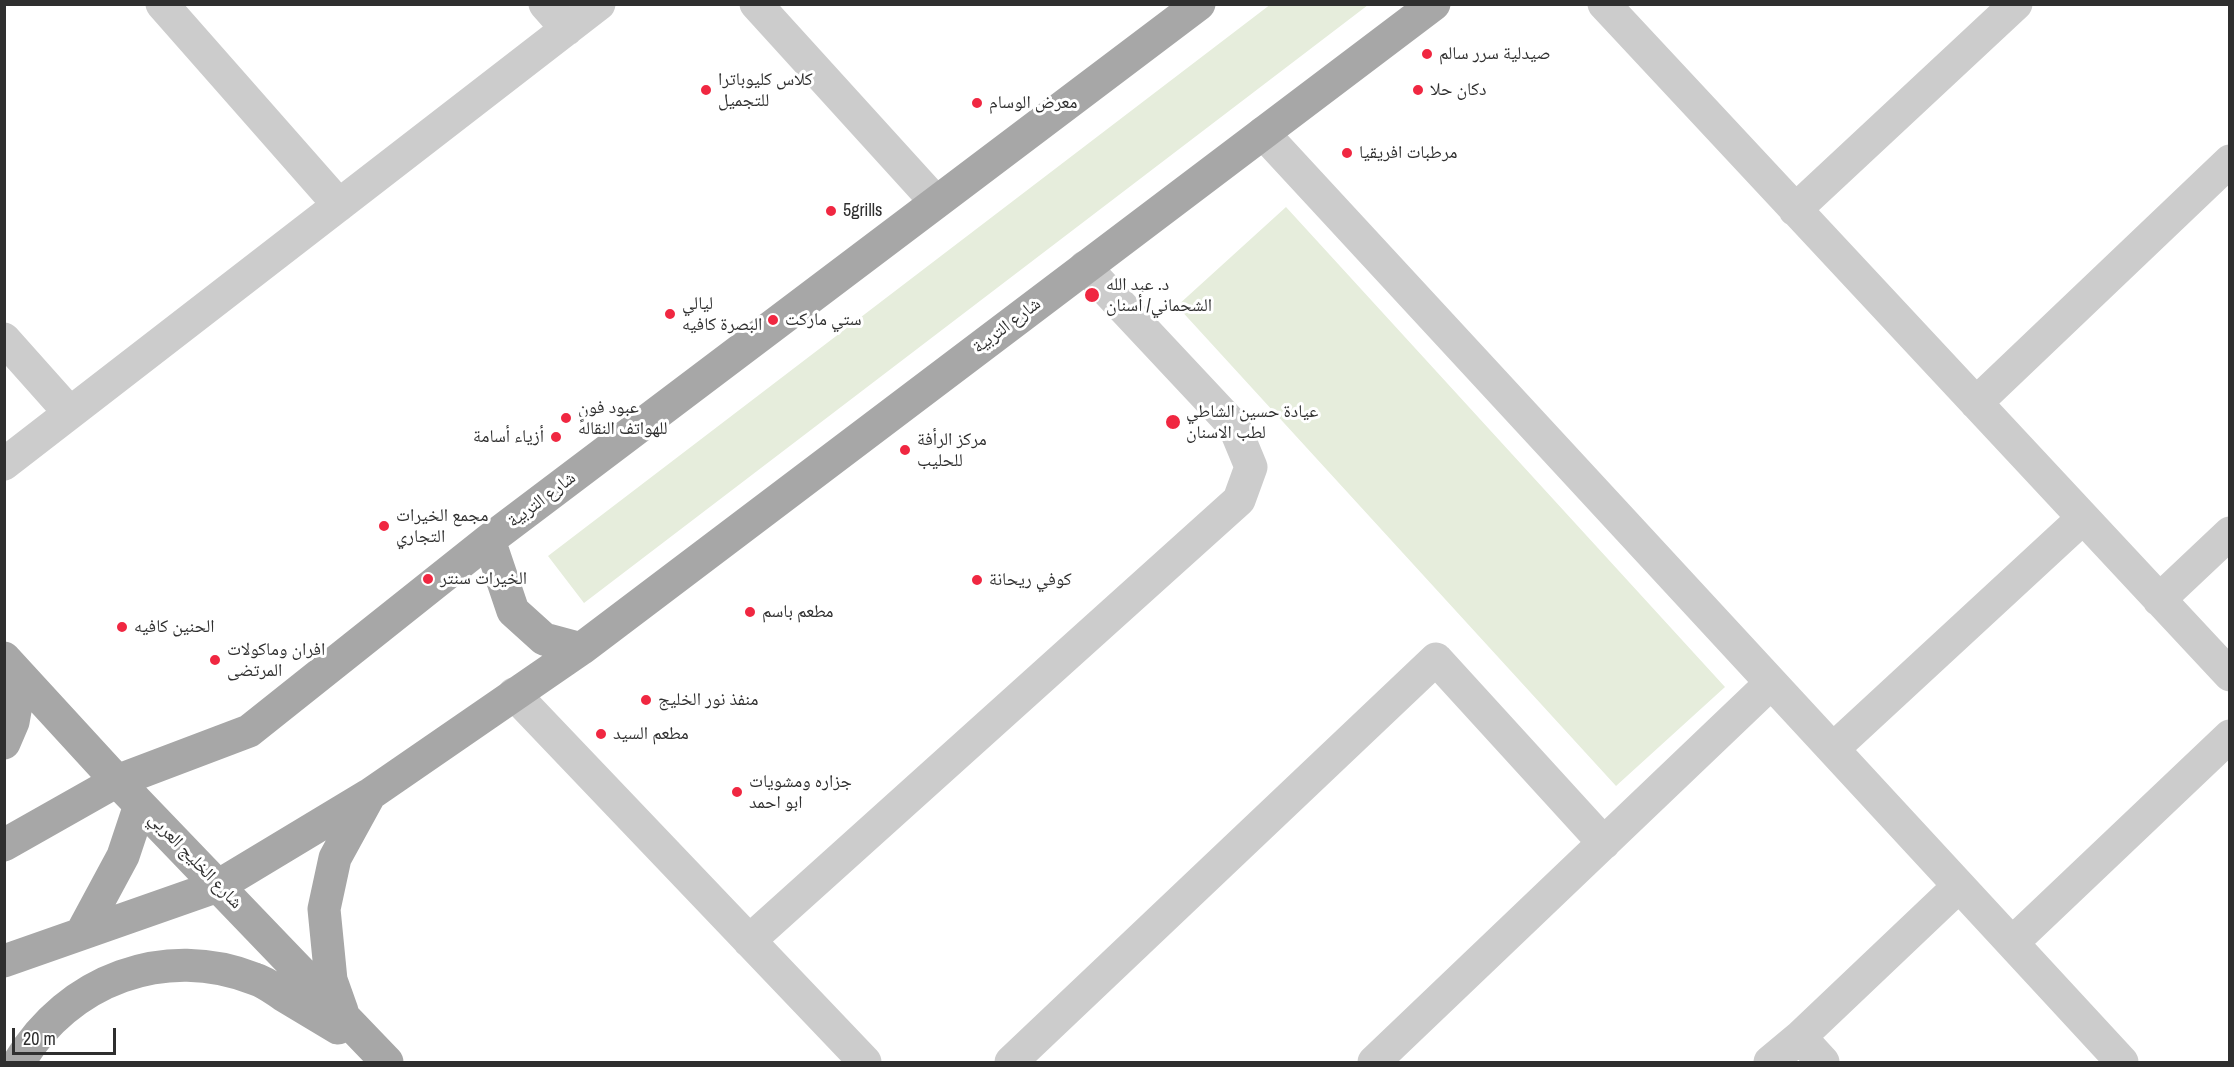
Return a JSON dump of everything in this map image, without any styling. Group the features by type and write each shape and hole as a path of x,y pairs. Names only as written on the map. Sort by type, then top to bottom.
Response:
{"main road":[{"name":"شارع التربية","path":"4,845 117,781 249,731 489,540 1198,4"},
{"name":"شارع التربية","path":"4,961 218,886 369,795 581,649 1434,4"},
{"path":"489,540 513,611 544,639 581,649"},
{"path":"4,743 13,722 13,667"},
{"name":"شارع الخليج العربي","path":"13,667 117,781 381,1056"},
{"path":"344,1018 331,980 324,909 335,858 369,795"},
{"path":"81,934 123,856 140,805"},
{"path":"19,1062 30,1044 63,1008 105,982 145,968 182,964 219,968 257,979 381,1056"}],"street":[{"path":"162,4 339,205"},
{"path":"545,4 567,29"},
{"path":"4,464 599,4"},
{"path":"756,4 936,202"},
{"path":"1604,4 2229,675"},
{"path":"1795,210 2016,4"},
{"path":"1263,133 2122,1062"},
{"path":"1976,403 2229,161"},
{"path":"749,941 1239,500 1251,467 1234,426 1085,267"},
{"path":"4,339 70,413"},
{"path":"1833,749 2083,518"},
{"path":"2159,600 2229,533"},
{"path":"1011,1062 1437,659 1604,843"},
{"path":"1374,1062 1771,683"},
{"path":"514,694 865,1062"},
{"path":"2012,943 2229,736"},
{"path":"1770,1062 1800,1037 1959,886"},
{"path":"1800,1037 1823,1062"}],"green space":[{"path":"1271,4 1368,5 584,603 548,556"},
{"path":"1286,207 1725,687 1616,786 1177,306"}],"place":[{"name":"صيدلية سرر سالم","path":"1427,54"},
{"name":"كلاس كليوباترا للتجميل","path":"706,90"},
{"name":"دكان حلا","path":"1418,90"},
{"name":"معرض الوسام","path":"977,103"},
{"name":"مرطبات افريقيا","path":"1347,153"},
{"name":"5grills","path":"831,211"},
{"name":"د. عبد الله الشحماني/ أسنان","path":"1092,295"},
{"name":"ليالي البصرة كافيه","path":"670,314"},
{"name":"ستي ماركت","path":"773,320"},
{"name":"عبود فون للهواتف النقالهً","path":"566,418"},
{"name":"عيادة حسين الشاطي لطب الاسنان","path":"1173,422"},
{"name":"أزياء أسامة","path":"556,437"},
{"name":"مركز الرأفة للحليب","path":"905,450"},
{"name":"مجمع الخيرات التجاري","path":"384,526"},
{"name":"الخيرات سنتر","path":"428,579"},
{"name":"كوفي ريحانة","path":"977,580"},
{"name":"مطعم باسم","path":"750,612"},
{"name":"الحنين كافيه","path":"122,627"},
{"name":"افران وماكولات المرتضى","path":"215,660"},
{"name":"منفذ نور الخليج","path":"646,700"},
{"name":"مطعم السيد","path":"601,734"},
{"name":"جزاره ومشويات ابو احمد","path":"737,792"}]}
